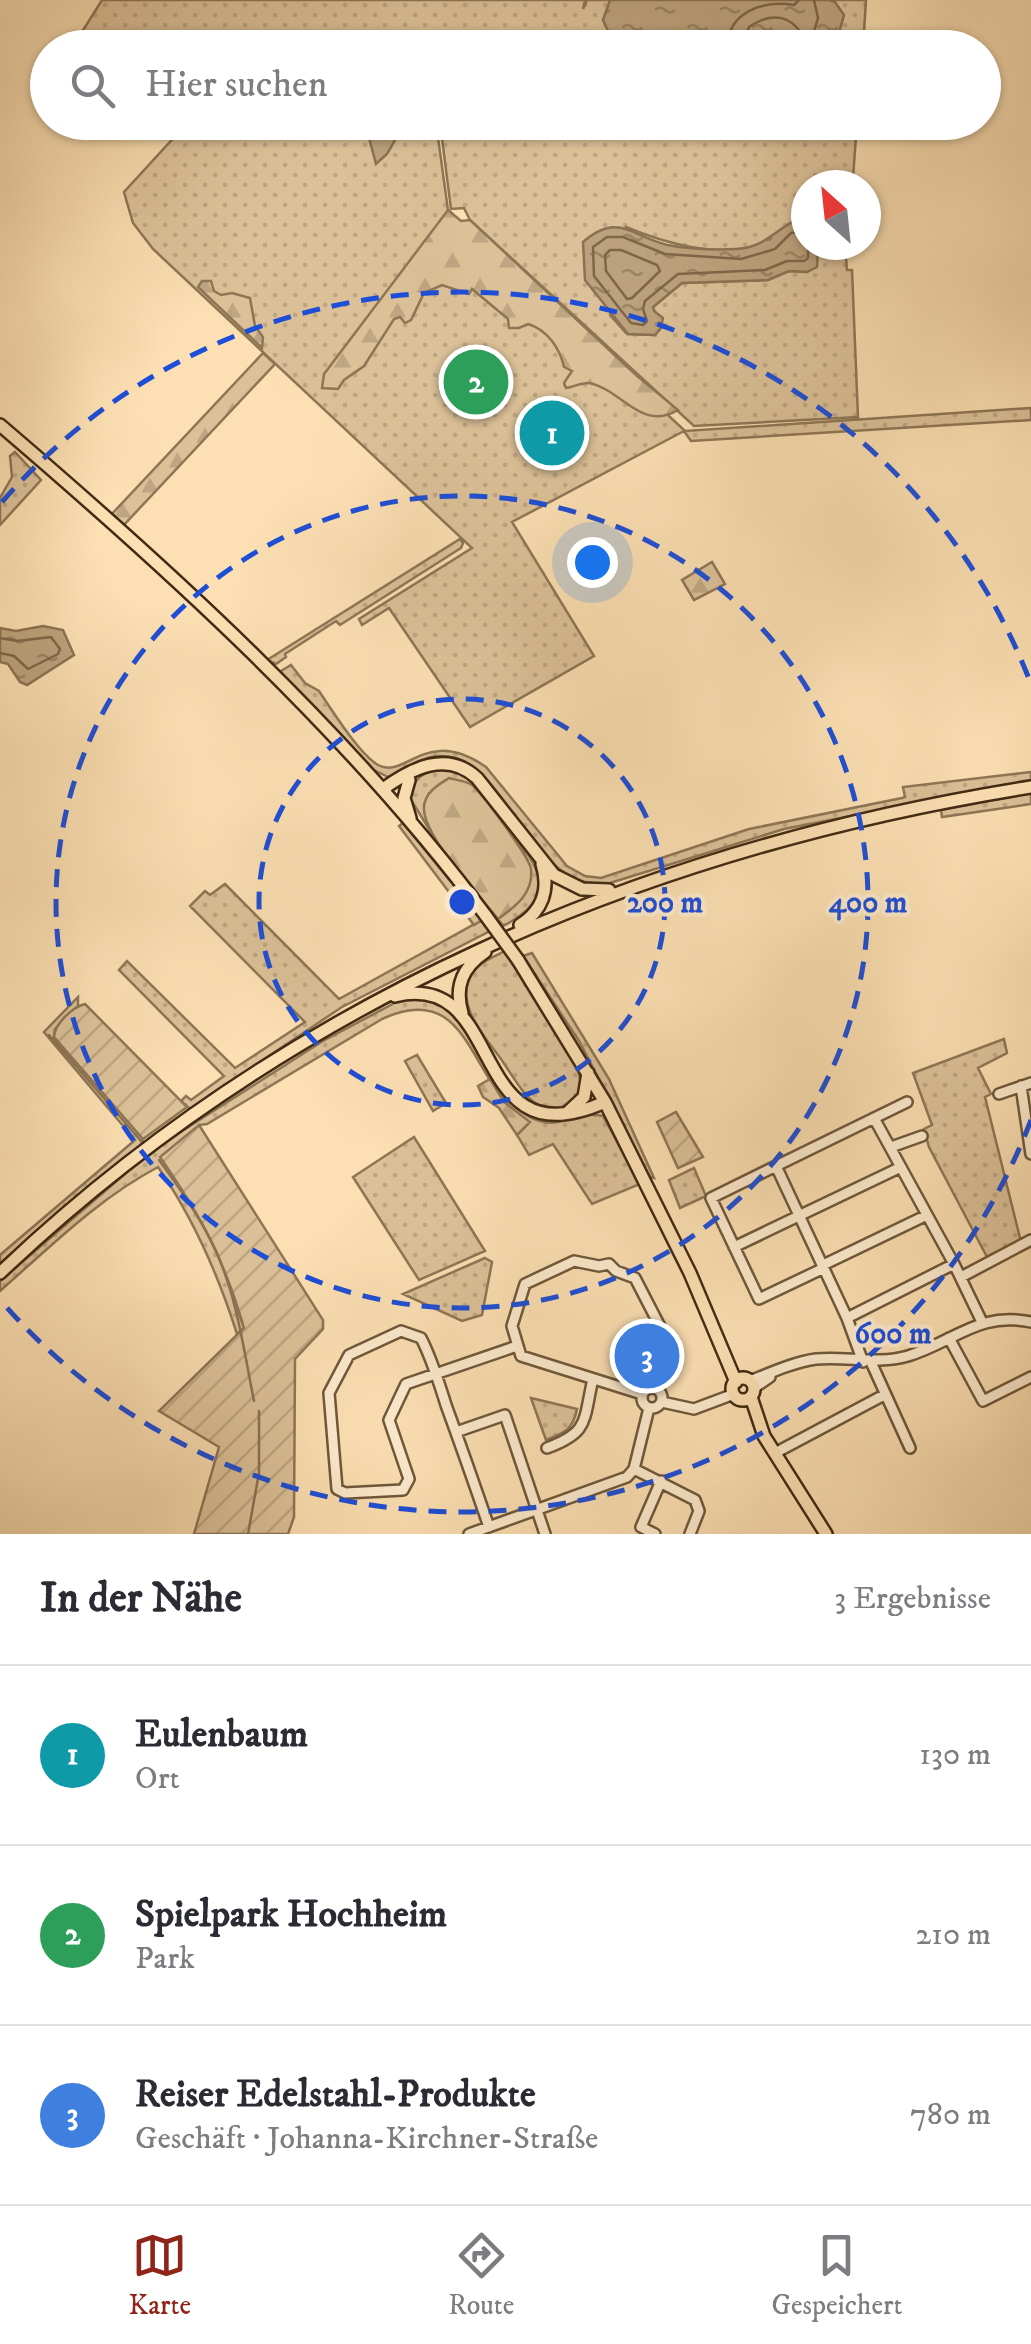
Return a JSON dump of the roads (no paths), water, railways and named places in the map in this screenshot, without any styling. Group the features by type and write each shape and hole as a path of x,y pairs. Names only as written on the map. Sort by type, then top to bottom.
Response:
{"main road":[{"path":"0,425 152,560 298,702 384,789 486,916 518,960 604,1100 759,1424 826,1534"},
{"path":"384,789 418,769 444,762 468,770 554,875 572,886 623,889"},
{"path":"384,789 400,788 418,769"},
{"path":"409,780 404,798 414,826"},
{"path":"0,1273 67,1213 162,1138 265,1066 376,1000 494,942 623,889 803,834 909,809 1031,788"},
{"path":"494,942 529,920 541,904 546,880 538,856"},
{"path":"465,1019 458,997 463,974 472,962 509,935"},
{"path":"376,1000 425,993 447,1002 465,1019 518,1102 539,1114 565,1113 604,1100"},
{"path":"578,1105 588,1088 586,1070"},
{"path":"565,1113 591,1097 604,1100"}],"street":[{"path":"999,1094 1026,1085 1031,1154"},
{"path":"907,1102 711,1198 759,1300 927,1214"},
{"path":"874,1118 982,1322"},
{"path":"891,1147 922,1136"},
{"path":"776,1166 910,1448"},
{"path":"734,1247 902,1167"},
{"path":"961,1277 1031,1240"},
{"path":"642,1394 525,1359 512,1326 526,1284 578,1260 600,1266 610,1264 640,1282 668,1342 656,1388"},
{"path":"846,1318 954,1264"},
{"path":"662,1402 694,1409 776,1372 820,1358 867,1362 909,1356 982,1322 1005,1318 1031,1322"},
{"path":"517,1346 435,1372 406,1384 390,1415 408,1475 406,1488 339,1491 328,1396 347,1358 404,1330 421,1338 435,1372 456,1432 480,1531 621,1481 634,1469 650,1408"},
{"path":"949,1338 983,1401 1031,1377"},
{"path":"547,1448 574,1438 582,1427 593,1380"},
{"path":"656,1388 661,1392 662,1402 650,1408 644,1404 642,1394 646,1389 656,1388"},
{"path":"775,1454 884,1395"},
{"path":"456,1432 505,1415 545,1534"},
{"path":"634,1469 696,1502 698,1516 690,1534"},
{"path":"655,1534 641,1527 660,1481"}],"water":[{"path":"610,0 829,0 844,15 840,30 608,30 603,20"},
{"path":"370,140 395,140 387,154 376,164"},
{"path":"791,223 791,260 817,260 817,267 807,272 789,271 768,280 682,283 653,307 663,318 655,335 628,334 585,280 583,242 606,228 616,227 655,241 702,249 746,248"},
{"path":"43,626 63,630 74,655 27,685 20,682 8,664 0,662 0,628 16,631"}],"waterway":[{"path":"49,1035 141,1141"},
{"path":"159,1160 197,1215 223,1269 254,1401"},
{"path":"248,1534 259,1473 259,1411"}],"place":[{"name":"Spielpark Hochheim","path":"476,382"},
{"name":"Eulenbaum","path":"552,433"},
{"name":"Reiser Edelstahl-Produkte","path":"647,1356"}]}
